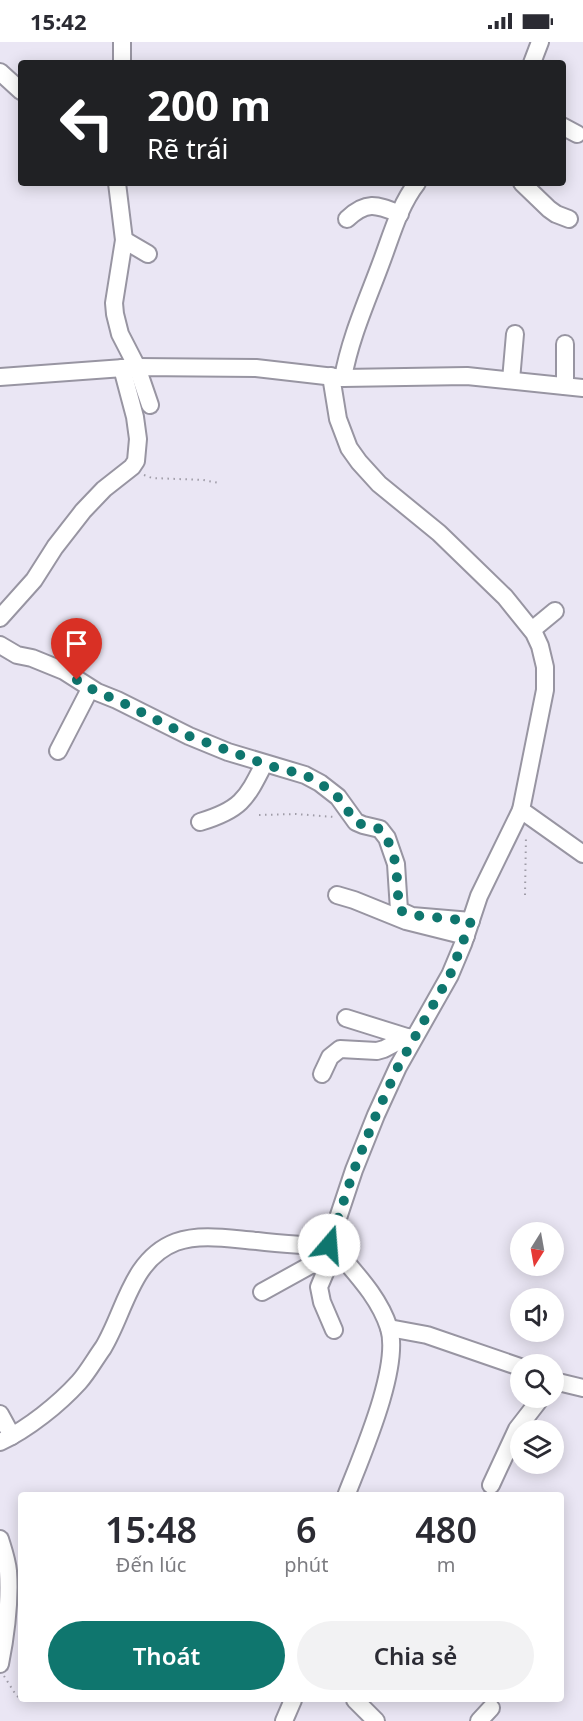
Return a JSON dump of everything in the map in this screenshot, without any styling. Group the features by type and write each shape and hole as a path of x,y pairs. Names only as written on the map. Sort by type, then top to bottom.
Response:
{"street":[{"path":"122,42 122,60"},
{"path":"533,60 540,42"},
{"path":"0,72 18,88"},
{"path":"0,618 34,580 55,547 83,511 136,461 138,439 130,368 114,303 124,240 117,186"},
{"path":"334,1330 322,1302 319,1287 329,1246 354,1170 410,1038 450,975 483,885 524,812 545,690 545,667 540,646 532,630 489,581 439,533 380,484 359,462 349,448 338,419 337,377 346,361 400,214 415,186"},
{"path":"525,186 549,209 569,219"},
{"path":"347,219 355,212 372,205 378,205 400,214"},
{"path":"124,240 148,254"},
{"path":"511,380 515,334"},
{"path":"565,344 565,386"},
{"path":"130,368 150,405"},
{"path":"0,377 130,368 256,368 337,377 467,376 583,388"},
{"path":"532,630 555,611"},
{"path":"0,645 17,655 32,658 64,672 90,689 189,736 265,758 320,783 338,797 356,822 380,829 387,838 396,864 399,910 468,929"},
{"path":"58,751 90,689"},
{"path":"200,822 236,807 252,788 265,758"},
{"path":"524,812 583,855"},
{"path":"337,895 406,921 468,929"},
{"path":"346,1018 410,1038"},
{"path":"322,1074 330,1057 340,1049 377,1051 410,1038"},
{"path":"0,1414 6,1439 60,1401 80,1381 104,1346 137,1275 163,1248 191,1239 213,1238 329,1246 366,1284 389,1328 391,1339 384,1390 347,1492"},
{"path":"262,1292 309,1266 329,1246"},
{"path":"389,1328 427,1335 510,1364"},
{"path":"564,1383 583,1388"},
{"path":"491,1485 518,1429 534,1408"},
{"path":"0,1539 8,1568 2,1635 2,1669"},
{"path":"284,1721 292,1702"},
{"path":"357,1702 376,1721"},
{"path":"479,1721 491,1708"}],"path":[{"path":"132,467 152,478 203,480 219,483"},
{"path":"524,812 525,895"},
{"path":"259,815 296,814 337,817"},
{"path":"2,1669 18,1697"}],"route":[{"path":"77,680 90,689 189,736 228,752 305,775 320,783 334,792 356,822 380,829 387,838 396,864 399,910 405,914 471,921 450,975 398,1067 376,1115 354,1170 329,1245"}]}
